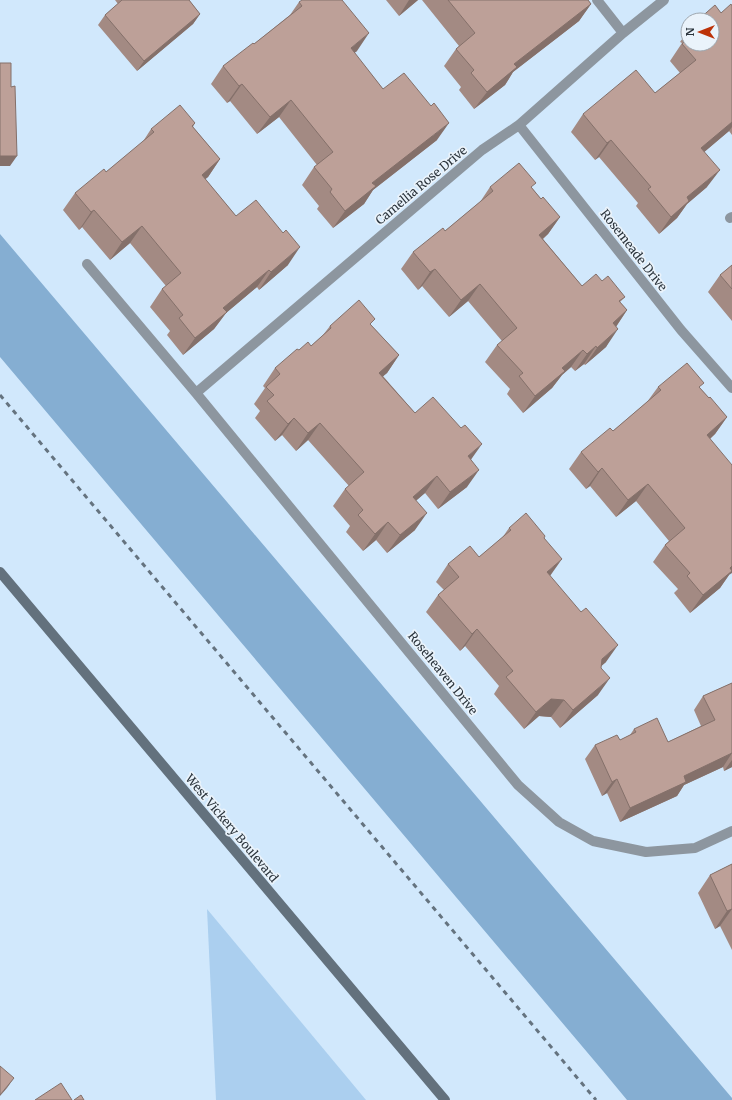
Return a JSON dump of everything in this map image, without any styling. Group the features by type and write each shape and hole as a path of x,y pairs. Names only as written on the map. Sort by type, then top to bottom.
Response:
{"main road":[{"name":"West Vickery Boulevard","path":"0,572 445,1100"}],"lane":[{"path":"597,0 622,33"},
{"name":"Camellia Rose Drive","path":"196,393 482,150 519,125 622,33 664,0"},
{"name":"Rosemeade Drive","path":"519,125 681,330 732,388"},
{"name":"Roseheaven Drive","path":"87,264 196,393 518,785 559,822 593,842 646,852 695,848 732,831"}],"shaded area":[{"path":"0,234 732,1098 732,1100 627,1100 0,357"},
{"path":"207,909 366,1100 216,1100"}],"building":[{"path":"122,0 189,0 200,14 144,61 105,15"},
{"path":"302,0 342,0 369,33 351,48 383,89 404,73 431,106 434,103 449,123 372,183 376,186 345,211 330,192 332,189 314,167 333,152 291,100 270,117 242,84 239,86 223,66 253,43 254,44 302,6 299,2"},
{"path":"448,0 588,0 591,4 514,64 517,67 487,92 471,73 474,70 456,49 475,33"},
{"path":"731,4 732,122 701,148 720,170 687,197 689,201 671,217 648,189 651,187 611,140 607,143 583,114 636,70 655,93 696,60 689,52 720,52 720,12 707,12 715,5 721,13"},
{"path":"0,63 11,63 11,87 15,86 17,156 0,156"},
{"path":"180,105 195,123 192,126 220,159 202,175 236,216 256,200 283,233 286,230 300,247 271,272 269,270 223,308 227,312 195,338 179,318 183,315 162,289 181,273 142,226 122,242 94,210 91,212 75,193 104,169 106,172 154,132 151,129"},
{"path":"519,163 536,183 531,187 541,199 543,197 560,217 539,235 582,286 596,274 602,281 608,276 625,297 619,301 627,310 613,323 618,329 597,348 596,346 587,354 583,350 562,368 565,371 535,396 519,376 523,373 497,345 517,328 480,284 461,300 435,269 430,272 413,252 443,228 445,231 493,191 490,187"},
{"path":"732,265 732,289 720,275"},
{"path":"359,300 375,319 370,324 399,355 379,373 415,413 433,397 461,428 465,425 482,444 468,456 479,470 450,492 437,476 413,497 427,513 400,535 388,522 375,534 358,515 363,510 345,489 364,472 320,423 308,433 294,418 288,424 267,401 274,395 266,387 280,374 275,368 297,349 299,350 308,342 311,346 331,328 330,326"},
{"path":"687,363 704,383 699,387 709,398 710,397 727,417 707,435 732,465 732,566 730,568 732,571 703,595 687,576 690,573 665,545 685,528 648,484 628,500 602,468 598,472 581,452 610,428 613,431 661,390 658,387"},
{"path":"526,513 545,536 544,538 562,559 547,572 581,612 586,608 618,645 602,659 601,668 610,678 573,710 564,700 551,699 536,712 506,677 513,671 477,629 472,634 438,595 459,577 448,564 470,546 479,557 511,530 509,528"},
{"path":"732,683 732,753 684,776 686,782 630,808 617,779 612,782 595,745 617,735 620,740 636,732 634,729 657,718 668,742 715,720 703,696"},
{"path":"732,864 732,909 727,911 710,875"},
{"path":"0,1066 14,1078 0,1095"},
{"path":"61,1083 72,1100 35,1100"},
{"path":"81,1095 84,1100 74,1100"}],"railway":[{"path":"0,395 596,1100"}]}
